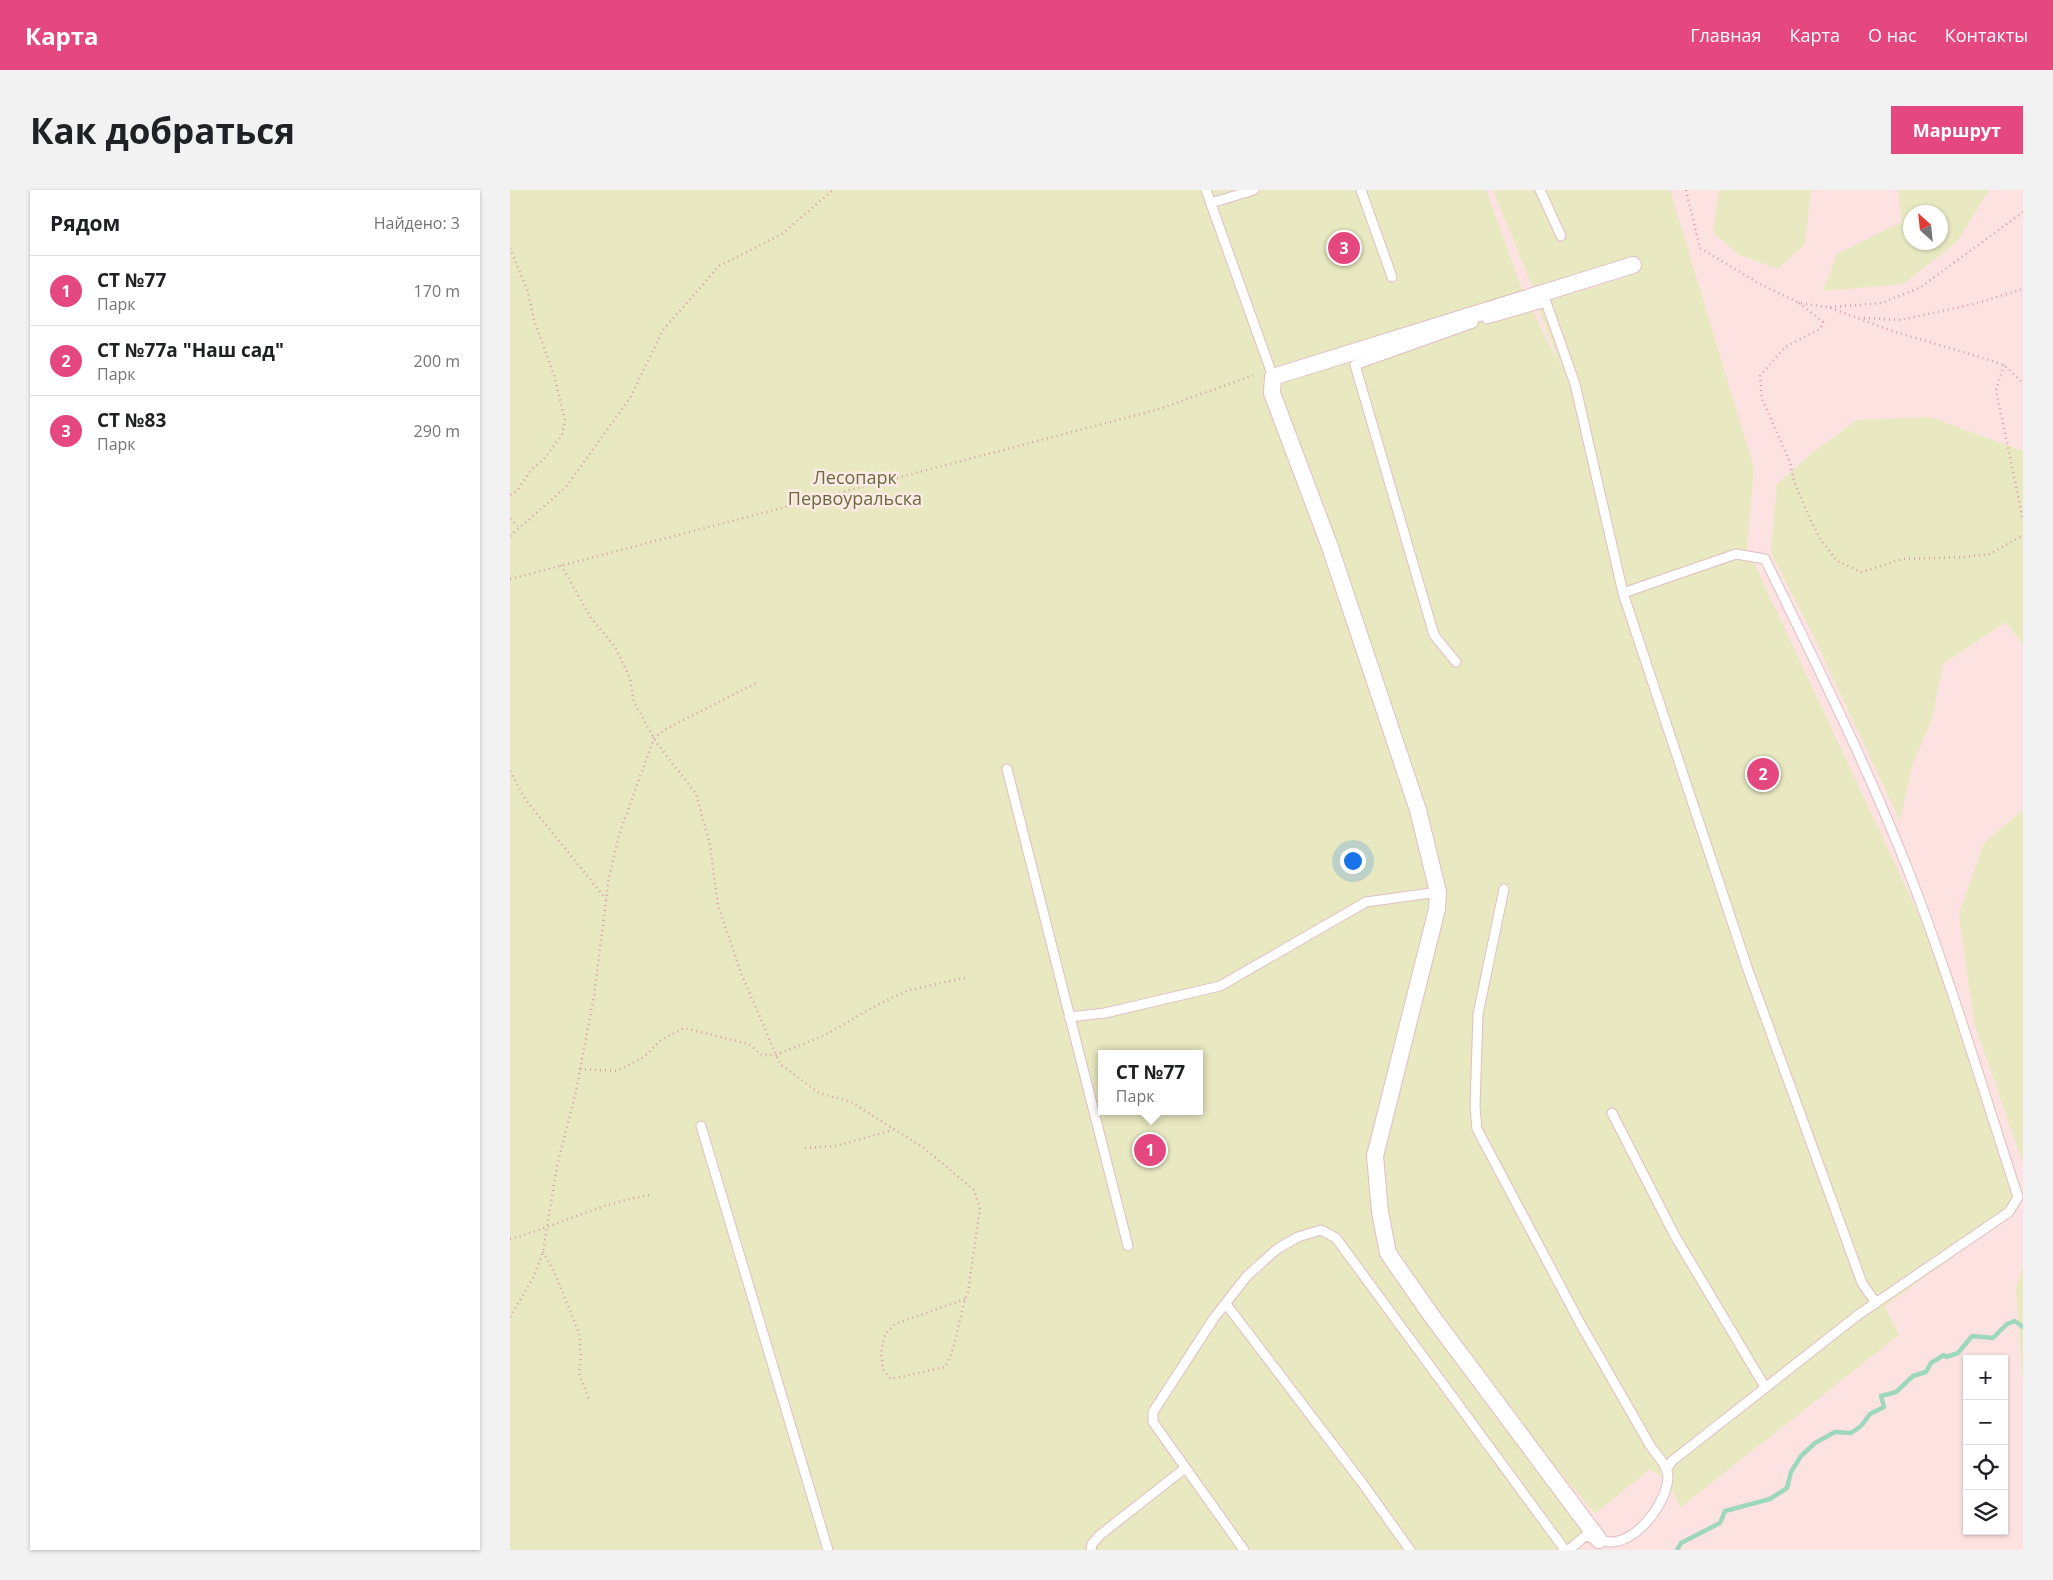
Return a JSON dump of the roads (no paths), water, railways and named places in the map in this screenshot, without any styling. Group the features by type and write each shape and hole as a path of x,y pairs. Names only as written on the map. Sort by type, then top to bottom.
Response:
{"street":[{"path":"1602,1545 1431,1315 1388,1253 1380,1212 1375,1156 1437,909 1438,892 1418,810 1330,546 1265,376 1633,264"}],"lane":[{"path":"1206,190 1265,376"},
{"path":"1211,203 1254,190"},
{"path":"1361,190 1392,278"},
{"path":"1540,190 1562,236"},
{"path":"1456,662 1434,635 1355,365 1475,322 1546,302 1575,384 1624,593 1748,970 1862,1283 1876,1303"},
{"path":"1624,593 1736,554 1765,559 1861,756 1910,876 1945,971 2018,1197 2009,1212 1876,1303 1765,1387 1672,1461 1666,1470"},
{"path":"1007,769 1128,1246"},
{"path":"1504,889 1478,1014 1475,1107 1477,1129 1580,1323 1668,1476 1657,1510 1634,1534 1602,1545 1585,1536 1569,1550"},
{"path":"1069,1017 1105,1013 1220,986 1366,902 1438,892"},
{"path":"1612,1113 1675,1236 1765,1387"},
{"path":"702,1126 828,1550"},
{"path":"1244,1550 1184,1469 1153,1422 1153,1412 1214,1318 1247,1276 1278,1249 1298,1237 1326,1231 1336,1238 1565,1550"},
{"path":"1226,1304 1363,1484 1410,1550"},
{"path":"1091,1550 1092,1544 1100,1535 1184,1469"}],"waterway":[{"path":"1677,1550 1681,1543 1720,1523 1725,1511 1770,1499 1787,1488 1791,1472 1801,1456 1815,1443 1835,1432 1851,1433 1861,1426 1870,1414 1884,1407 1881,1396 1896,1392 1913,1376 1926,1372 1931,1363 1944,1355 1946,1357 1958,1353 1972,1336 1993,1338 2007,1324 2015,1321 2023,1327"}],"place":[{"name":"СТ №83","path":"1344,248"},
{"name":"СТ №77а \"Наш сад\"","path":"1763,774"},
{"name":"СТ №77","path":"1150,1150"}],"park label":[{"name":"Лесопарк Первоуральска","path":"855,488"}]}
